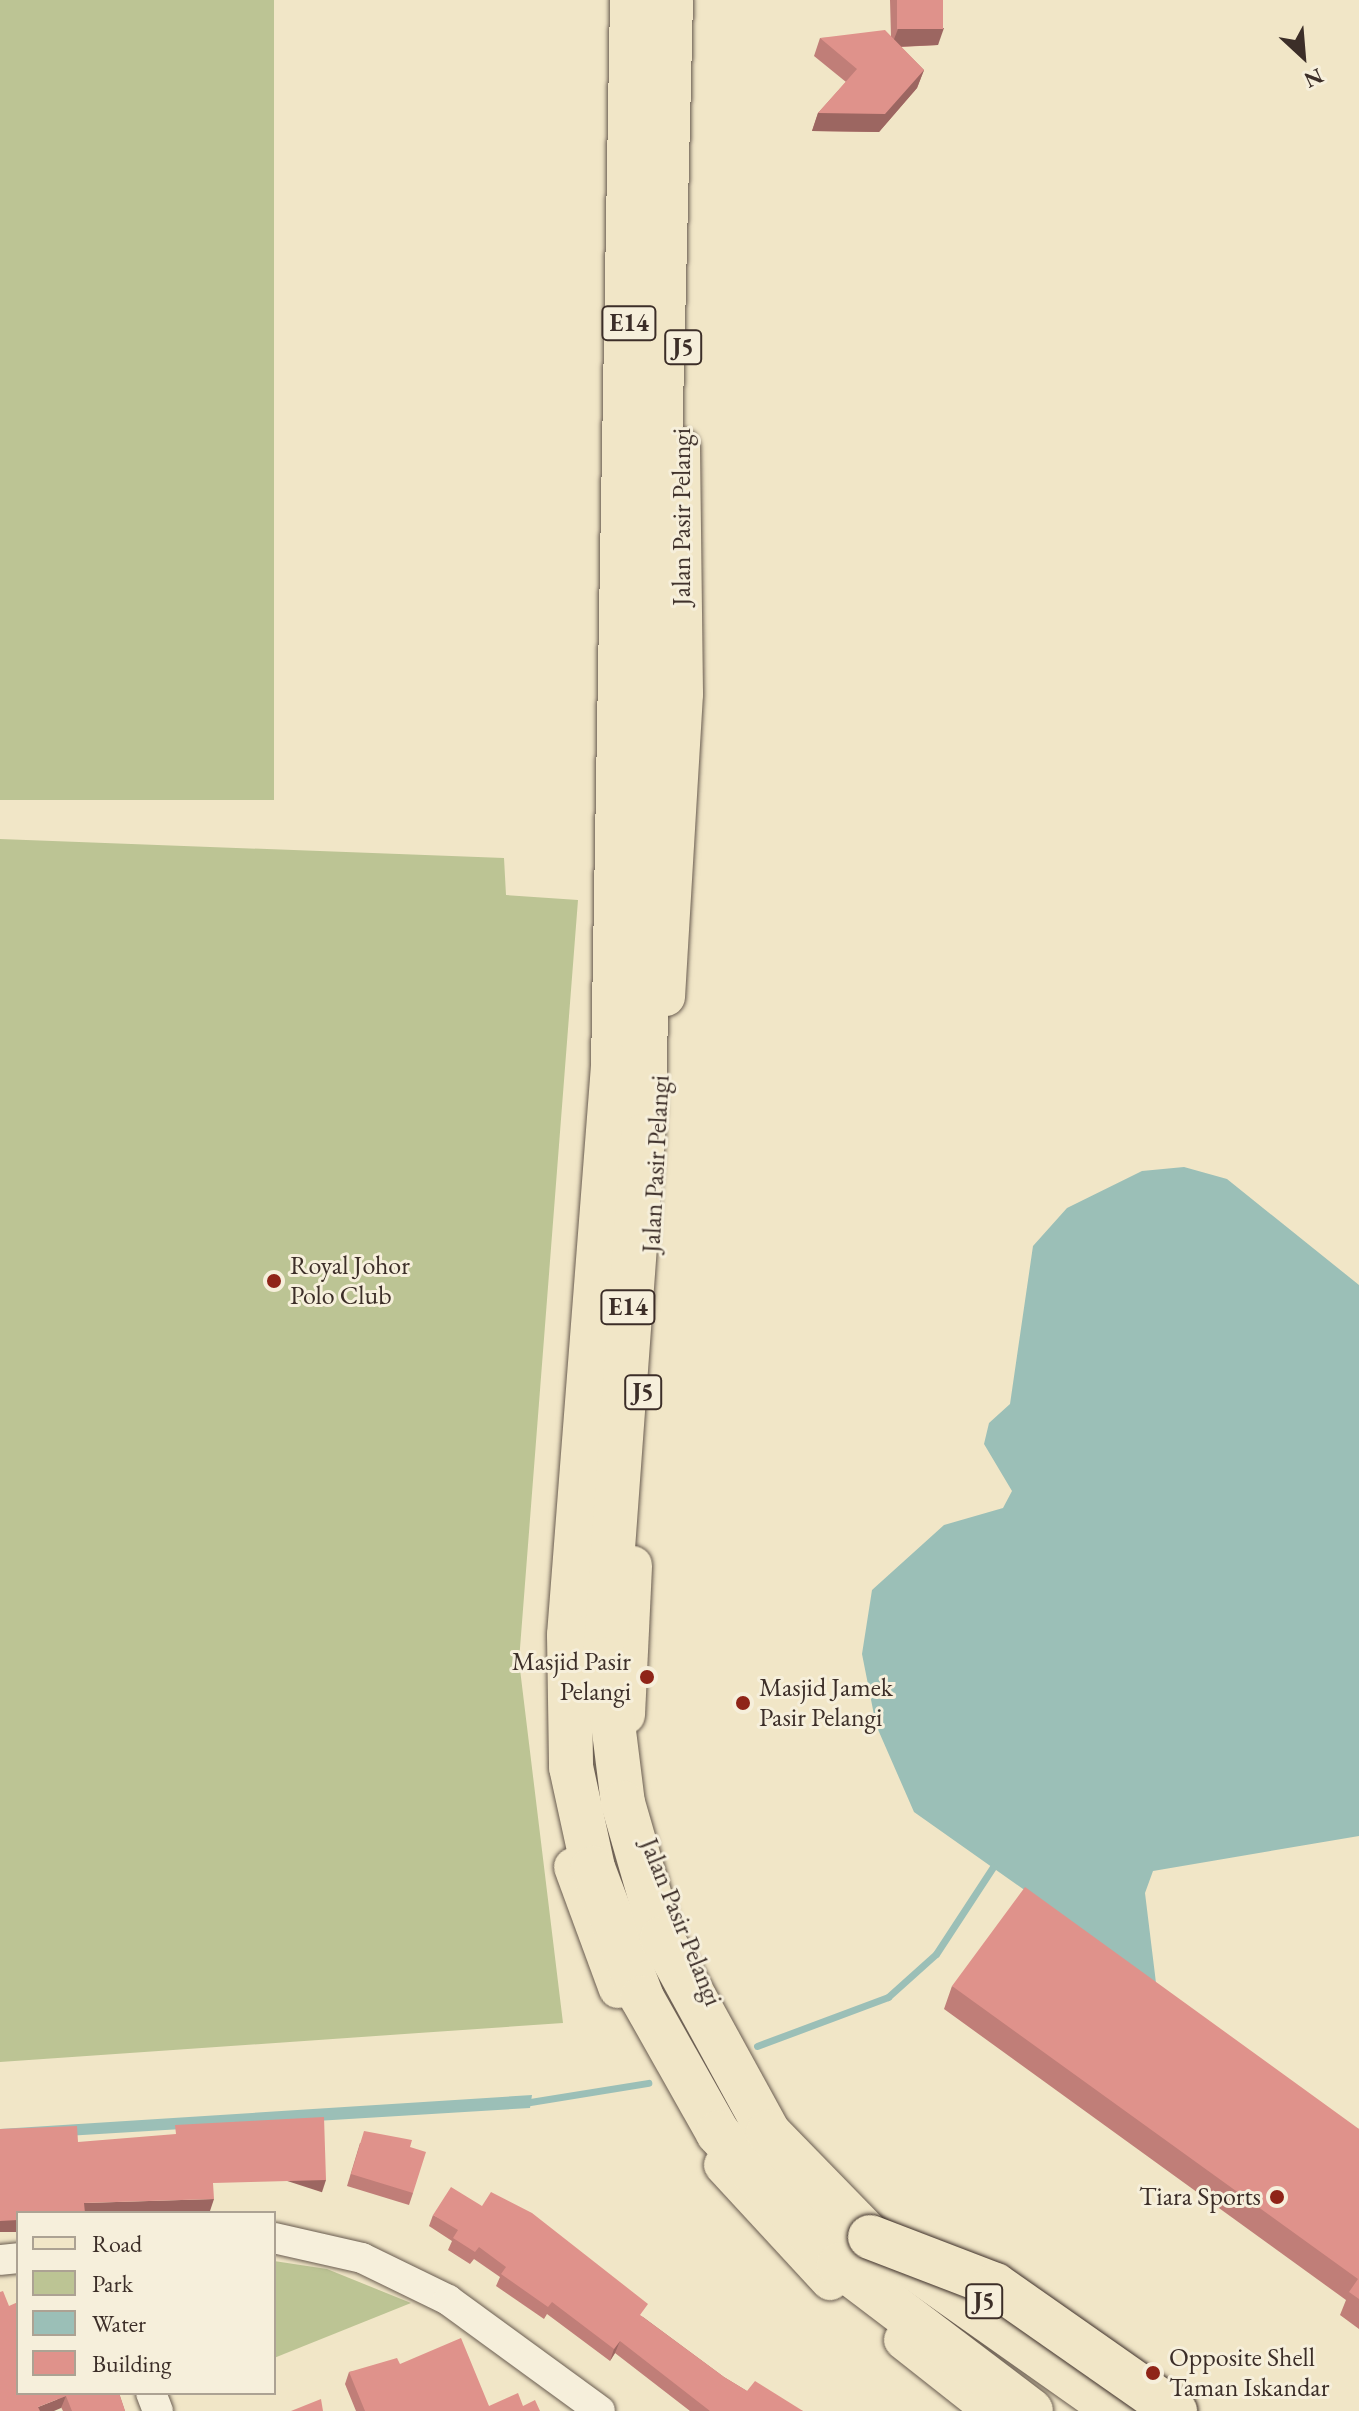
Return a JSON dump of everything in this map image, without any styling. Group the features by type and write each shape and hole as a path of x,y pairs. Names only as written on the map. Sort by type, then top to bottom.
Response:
{"highway":[{"name":"E14","path":"632,0 613,1066 569,1635 571,1767 593,1868 642,1998 718,2133 839,2265 1031,2411"},
{"name":"E14","path":"671,0 643,1136 614,1493 605,1659 610,1722 632,1854 692,2001 768,2132 870,2237 1117,2411"},
{"path":"870,2237 995,2285 1175,2411"}],"main road":[{"path":"625,0 604,838 549,1723 559,1809 608,1970 717,2157 788,2243 993,2411"},
{"name":"Jalan Pasir Pelangi","path":"688,0 684,694 625,1702 630,1769 650,1854 691,1959 766,2100 897,2240 1138,2411"}],"street":[{"path":"276,2238 362,2258 448,2300 600,2411"}],"green space":[{"path":"0,0 274,0 274,800 0,800"},
{"name":"Royal Johor Polo Club","path":"0,839 504,858 506,895 578,900 519,1661 563,2023 0,2062"},
{"path":"276,2261 327,2269 411,2303 276,2357"}],"water":[{"path":"1184,1167 1227,1179 1359,1285 1359,1836 1153,1871 1145,1893 1156,1983 914,1812 876,1725 862,1654 872,1590 944,1525 1003,1508 1012,1491 984,1444 989,1423 1010,1404 1033,1246 1067,1208 1142,1171"},
{"path":"532,2095 530,2108 0,2140 0,2129"}],"building":[{"path":"897,0 943,0 943,29 897,29"},
{"path":"885,30 924,70 885,114 818,113 857,69 820,38"},
{"path":"1025,1887 1359,2129 1359,2299 1349,2292 1358,2279 952,1986"},
{"path":"324,2117 326,2180 213,2183 214,2199 84,2203 85,2211 16,2211 16,2220 0,2221 0,2129 77,2126 78,2142 176,2134 175,2125"},
{"path":"364,2131 412,2140 410,2147 426,2152 413,2193 351,2174"},
{"path":"451,2187 482,2206 491,2192 532,2213 648,2304 640,2315 724,2377 747,2391 755,2381 803,2411 710,2411 620,2341 614,2349 552,2302 548,2307 501,2274 506,2267 479,2247 475,2252 453,2238 458,2230 433,2215"},
{"path":"3,2291 9,2306 16,2303 16,2395 120,2395 125,2411 72,2411 66,2396 38,2407 40,2411 0,2411 0,2292"},
{"path":"461,2338 489,2406 518,2393 523,2406 535,2400 540,2411 365,2411 349,2372 397,2358 400,2364"},
{"path":"321,2399 323,2411 291,2411"}],"waterway":[{"path":"757,2046 888,1997 936,1954 993,1867"},
{"path":"524,2103 648,2083"}],"place":[{"name":"Royal Johor Polo Club","path":"274,1281"},
{"name":"Masjid Pasir Pelangi","path":"647,1677"},
{"name":"Masjid Jamek Pasir Pelangi","path":"743,1703"},
{"name":"Tiara Sports","path":"1277,2197"},
{"name":"Opposite Shell Taman Iskandar","path":"1153,2373"}]}
